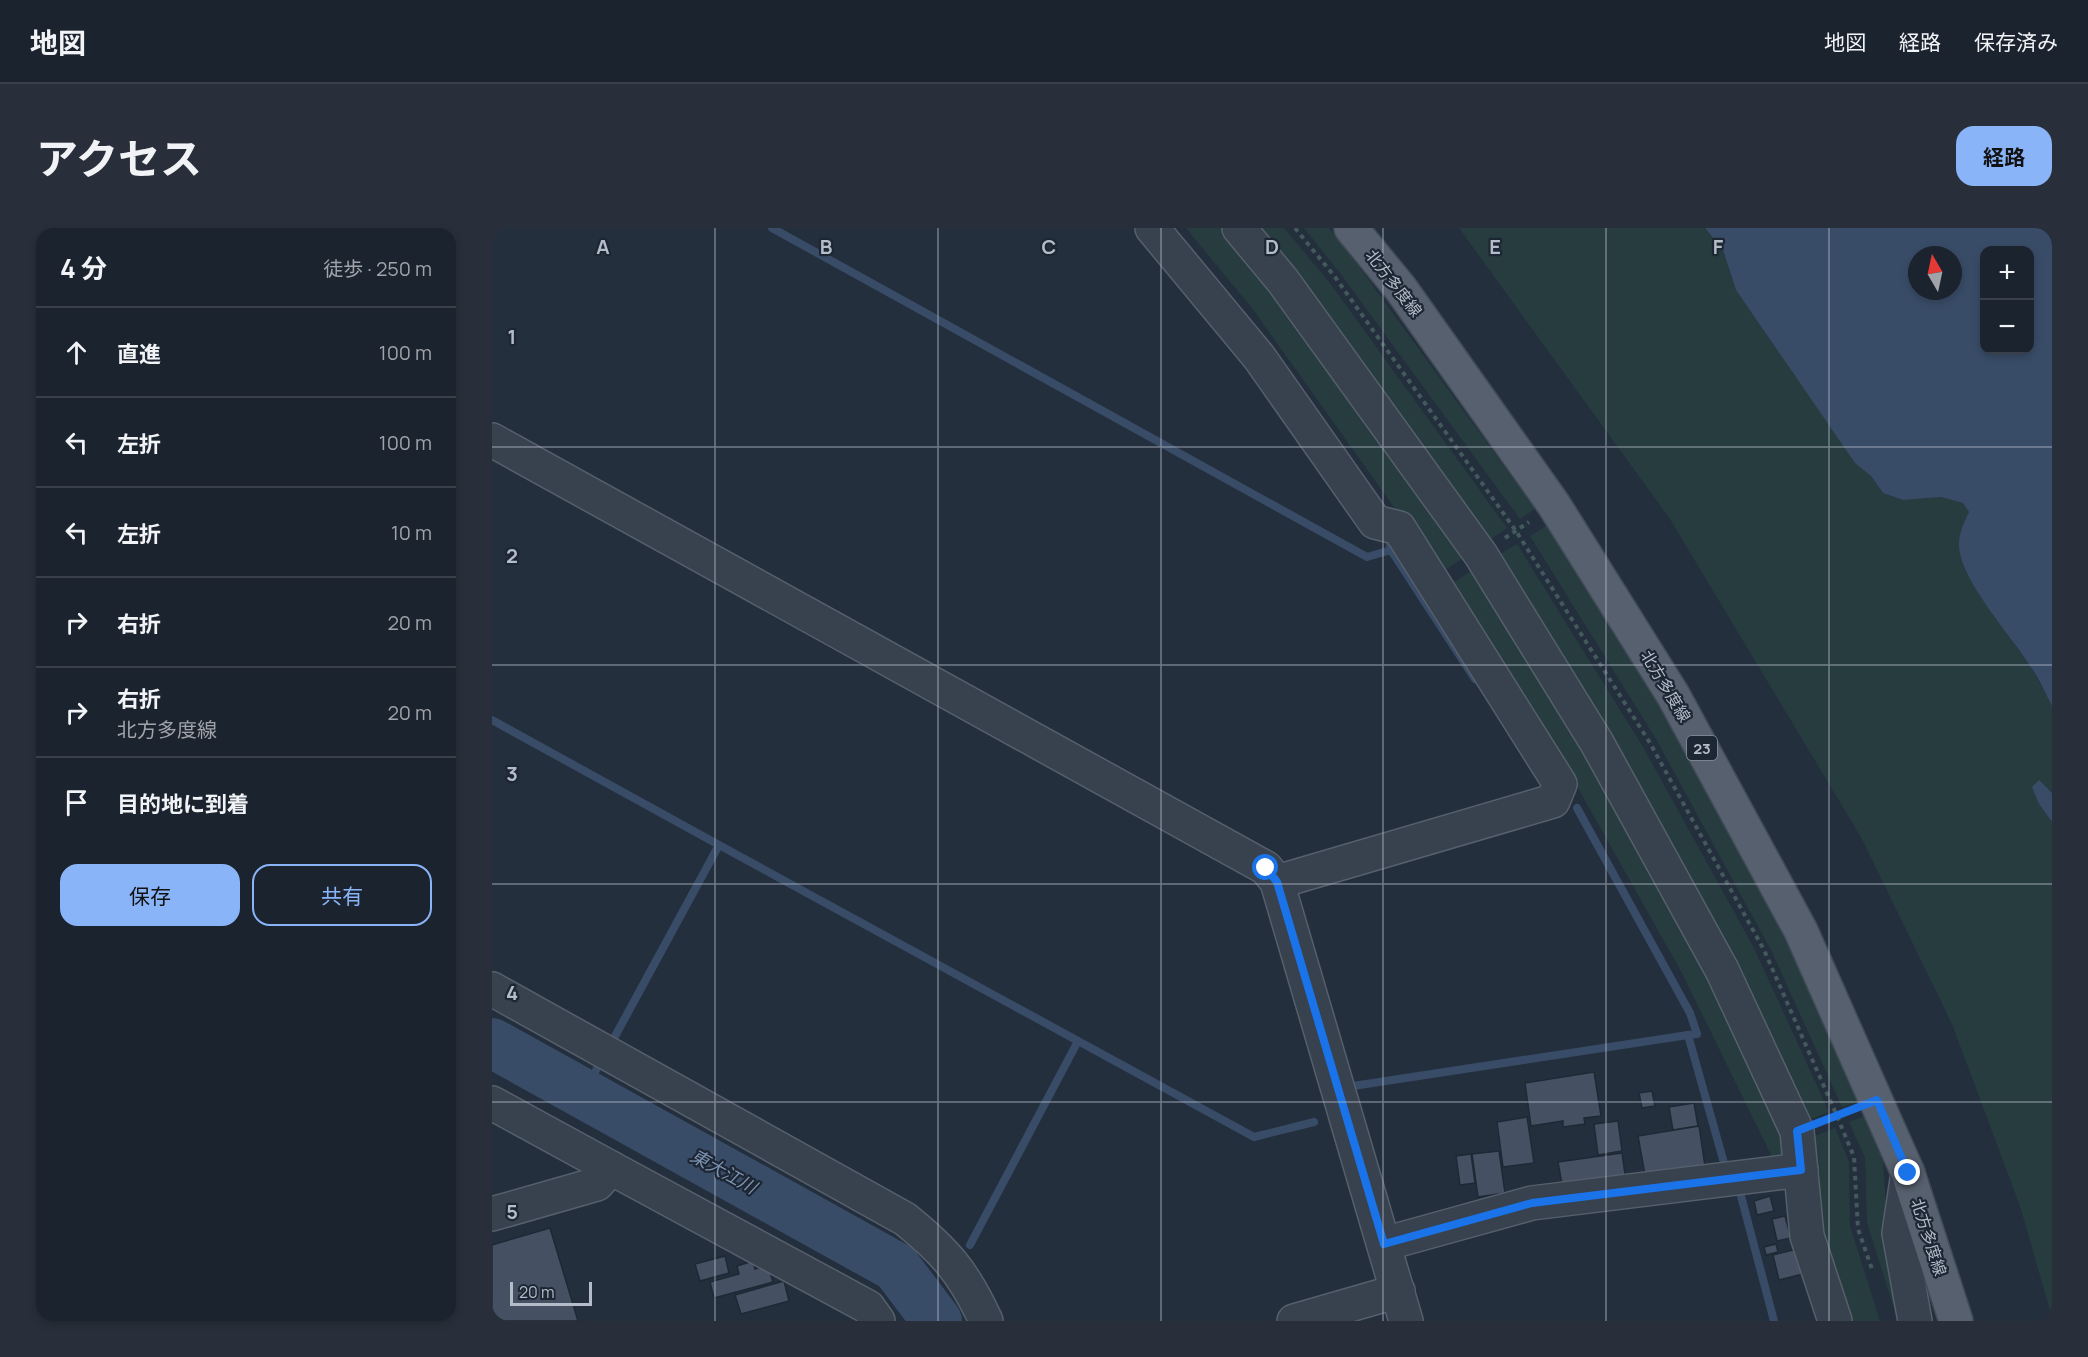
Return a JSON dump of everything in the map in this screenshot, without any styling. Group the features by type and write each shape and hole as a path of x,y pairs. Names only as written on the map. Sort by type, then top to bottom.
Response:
{"main road":[{"name":"北方多度線","path":"1351,228 1401,289 1554,505 1673,695 1801,931 1908,1173 1956,1321"}],"street":[{"path":"1152,228 1259,357 1375,522 1399,528 1560,784 1553,801 1277,882"},
{"path":"1239,228 1283,281 1481,555 1597,743 1722,970 1797,1131 1807,1236 1835,1321"},
{"path":"492,440 1266,868 1277,882 1402,1306 1294,1321"},
{"path":"492,990 905,1219 934,1242 955,1264 986,1321"},
{"path":"492,1103 868,1307 878,1321"},
{"path":"492,1214 597,1184 611,1168"},
{"path":"1384,1244 1532,1203 1801,1170"},
{"path":"1908,1173 1899,1233 1915,1321"}],"path":[{"path":"1797,1131 1877,1100"}],"green space":[{"path":"1186,228 1228,228 1469,554 1441,573 1252,308"},
{"path":"1250,228 1284,228 1330,283 1507,528 1483,545"},
{"path":"1304,228 1329,228 1535,509 1520,519 1340,273"},
{"path":"1459,228 1705,228 1723,250 1736,290 1855,462 1871,476 1883,493 1903,500 1941,497 1963,503 1969,512 1964,523 1965,569 1980,596 2031,667 2052,706 2052,793 2050,790 2039,804 2052,822 2052,1317 2020,1206 1952,1024 1861,837 1670,519"},
{"path":"1547,525 1670,723 1789,938 1862,1100 1842,1107 1772,952 1656,739 1530,536"},
{"path":"1517,544 1643,747 1754,948 1829,1112 1803,1122 1493,558"},
{"path":"1478,567 1590,748 1786,1124 1787,1155 1775,1163 1682,973 1560,756 1449,585"},
{"path":"1868,1115 1882,1149 1887,1219 1907,1321 1898,1321 1867,1223 1865,1158 1849,1122"},
{"path":"1835,1128 1849,1162 1850,1226 1880,1321 1848,1321 1820,1231 1819,1166 1810,1138"}],"water":[{"path":"1705,228 2052,228 2052,706 2022,653 1978,592 1962,561 1959,547 1960,534 1969,512 1963,503 1941,497 1903,500 1883,493 1871,476 1855,463 1736,290 1723,250"},
{"path":"2039,780 2052,793 2052,822 2039,804 2032,787"}],"building":[{"path":"1594,1072 1601,1116 1584,1118 1585,1124 1563,1127 1563,1121 1531,1126 1525,1083"},
{"path":"1652,1091 1655,1106 1642,1108 1639,1093"},
{"path":"1694,1103 1698,1126 1673,1130 1669,1107"},
{"path":"1527,1117 1534,1163 1503,1167 1497,1122"},
{"path":"1618,1121 1622,1151 1598,1155 1594,1124"},
{"path":"1699,1126 1705,1166 1645,1175 1638,1136"},
{"path":"1499,1151 1505,1193 1478,1197 1472,1154"},
{"path":"1622,1153 1626,1181 1563,1190 1558,1162"},
{"path":"1471,1154 1475,1183 1460,1185 1456,1156"},
{"path":"1770,1196 1774,1211 1757,1215 1754,1201"},
{"path":"1785,1216 1791,1238 1777,1241 1772,1219"},
{"path":"550,1228 578,1321 492,1321 492,1245"},
{"path":"1776,1244 1778,1252 1766,1255 1764,1247"},
{"path":"1801,1248 1807,1273 1779,1280 1773,1255"},
{"path":"725,1256 729,1273 700,1281 695,1264"},
{"path":"753,1261 755,1269 768,1265 773,1282 714,1298 710,1282 739,1274 737,1266"},
{"path":"784,1281 789,1301 741,1314 735,1295"}],"waterway":[{"path":"772,228 1367,557 1391,550"},
{"path":"1390,545 1391,550 1475,679"},
{"path":"492,720 719,845"},
{"path":"1577,808 1690,1013 1697,1034 1688,1035 1726,1170"},
{"path":"613,1040 719,845 1254,1137 1314,1122"},
{"path":"1353,1086 1688,1035"},
{"path":"970,1245 1078,1041"},
{"name":"東大江川","path":"492,1043 896,1267 937,1321"},
{"path":"583,1093 599,1065"},
{"path":"1741,1196 1774,1321"}],"route":[{"path":"1266,868 1277,882 1384,1244 1532,1203 1801,1170 1797,1131 1877,1100 1908,1173"}]}
